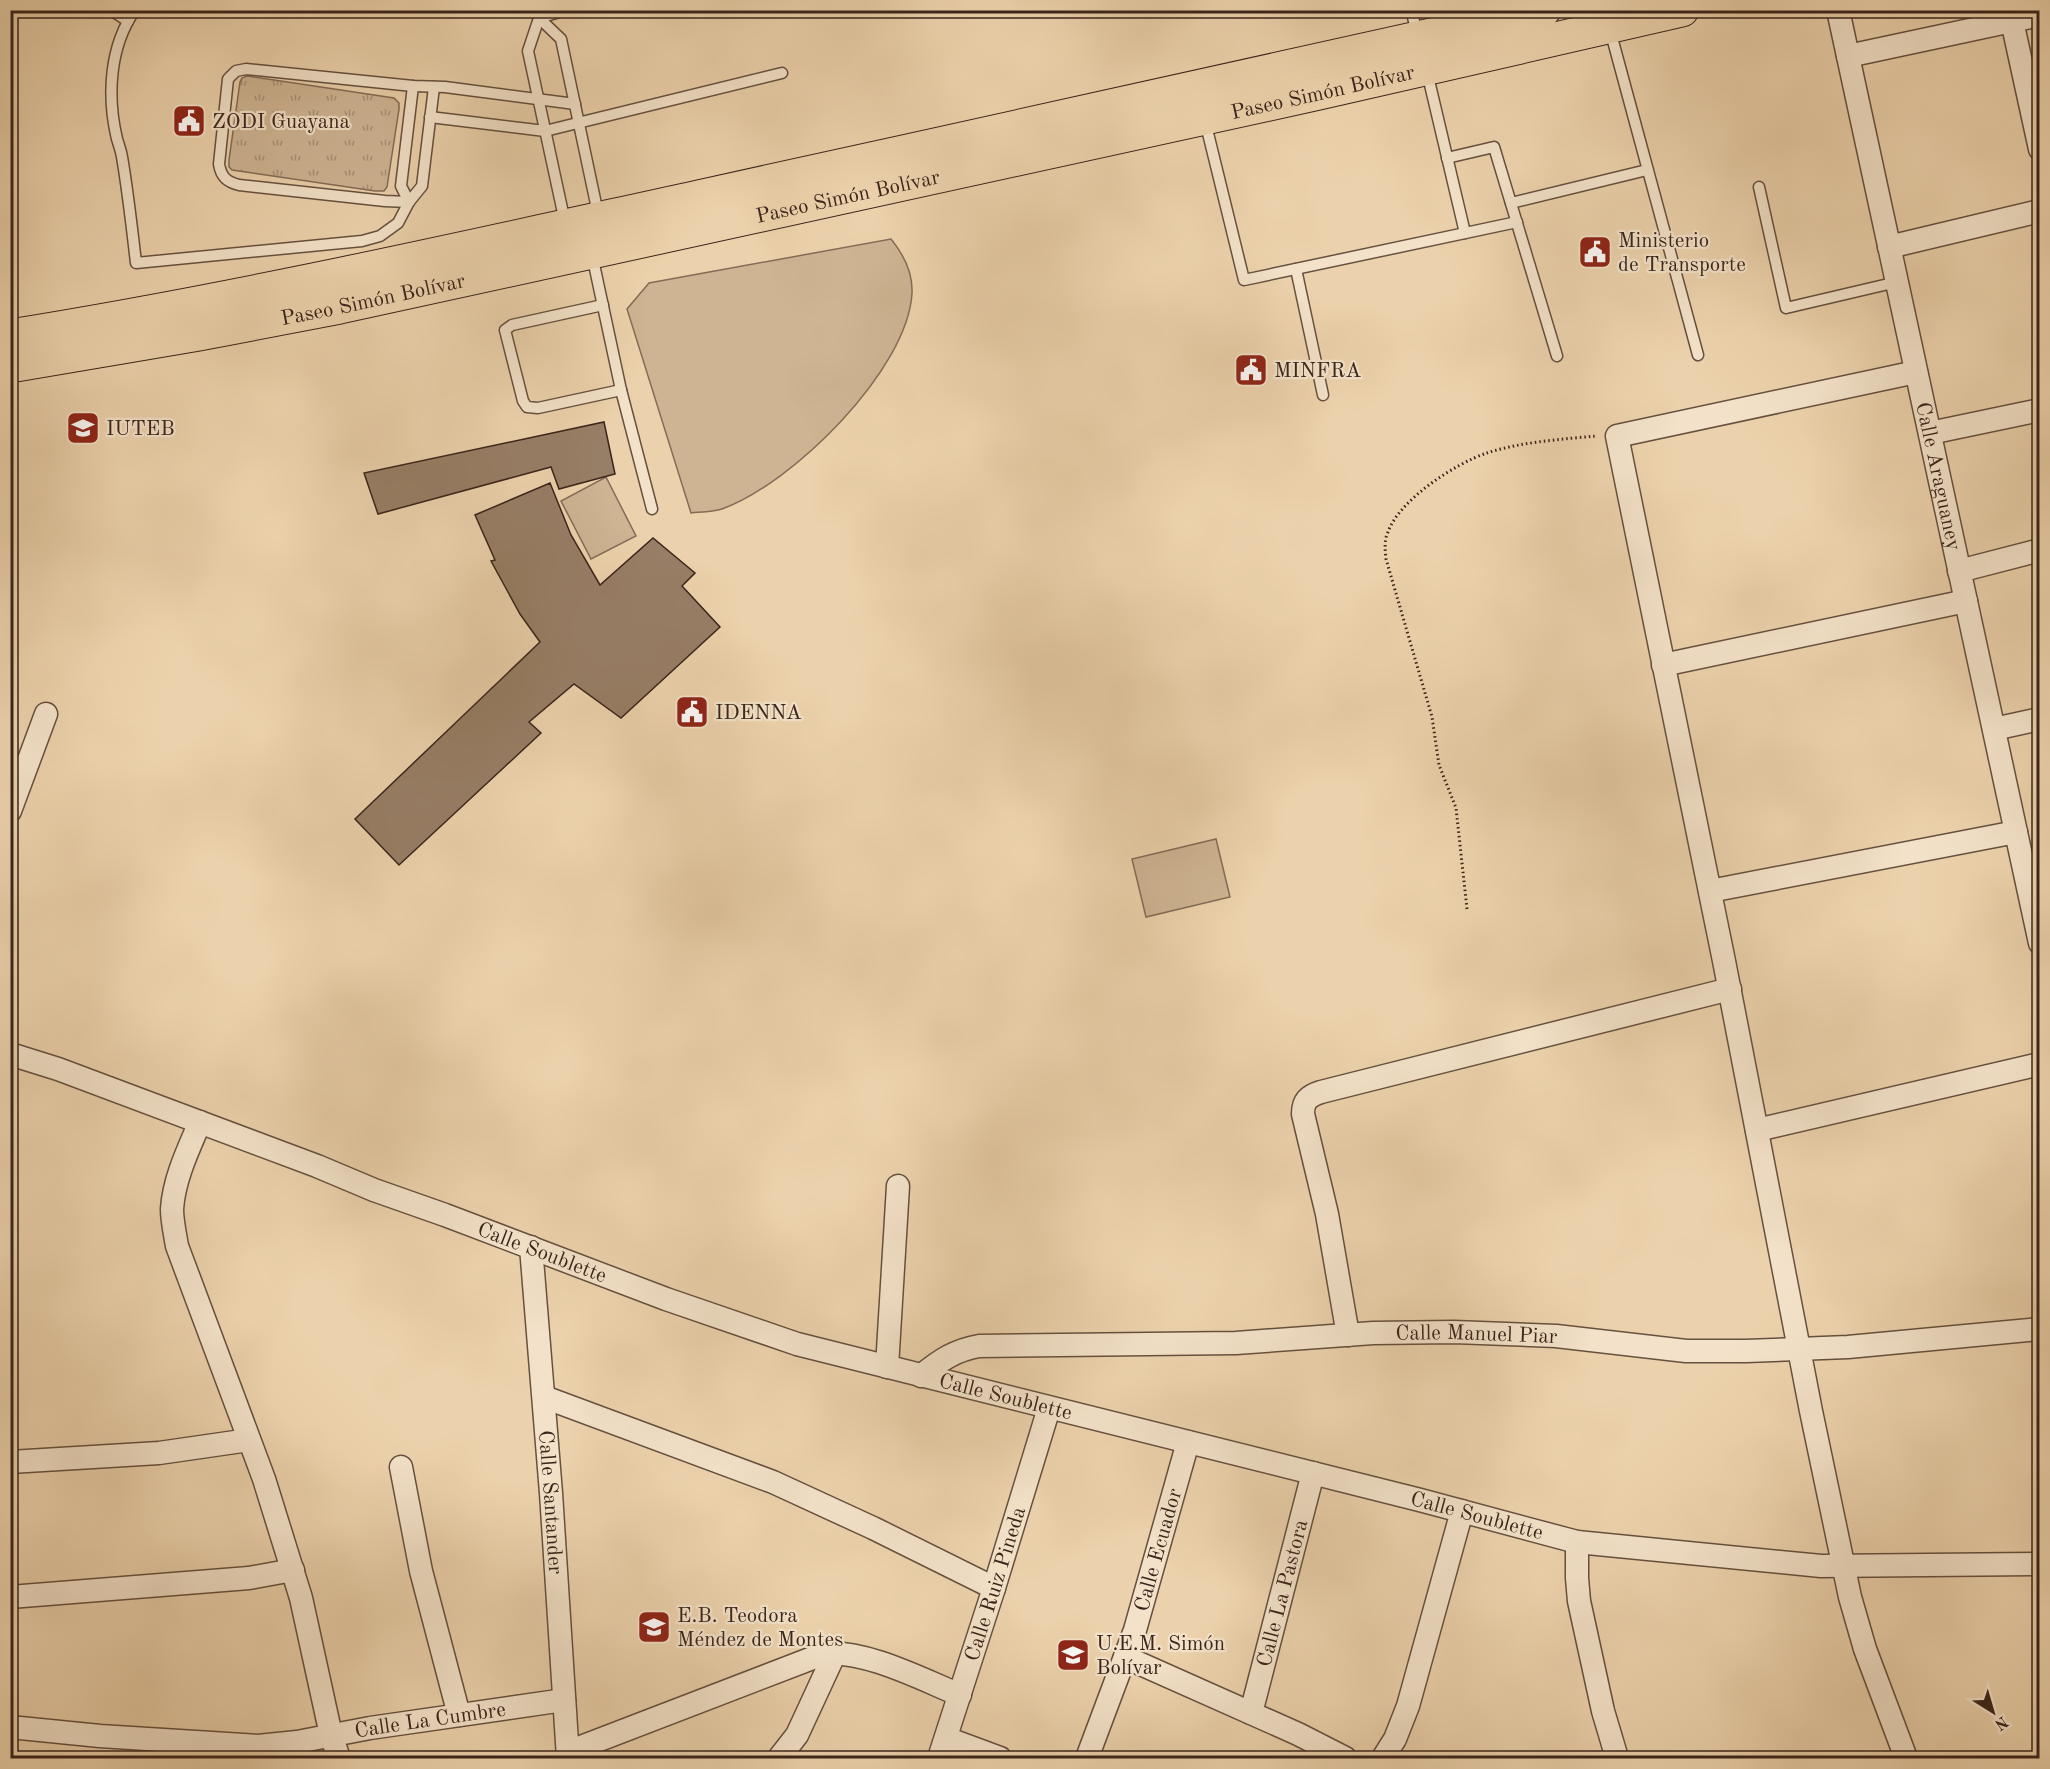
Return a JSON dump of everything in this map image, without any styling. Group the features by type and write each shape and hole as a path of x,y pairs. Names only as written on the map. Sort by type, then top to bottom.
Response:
{"main road":[{"name":"Paseo Simón Bolívar","path":"10,366 340,307 588,237 1544,10"},
{"name":"Paseo Simón Bolívar","path":"10,336 114,319 333,276 588,237 1204,118 1419,39 1609,27 1682,10"}],"street":[{"name":"Calle Araguaney","path":"1838,10 2016,832 2033,878 2040,942"},
{"path":"1848,56 2040,15"},
{"path":"2012,21 2040,149"},
{"path":"1889,247 2040,211"},
{"path":"1900,1755 1850,1597 1799,1349 1730,989 1617,436 1916,372"},
{"path":"1930,433 2040,410"},
{"path":"1959,571 2040,550"},
{"path":"1663,664 1966,601"},
{"path":"10,811 46,714"},
{"path":"1994,729 2040,719"},
{"path":"1710,891 2016,832"},
{"path":"1348,1335 1329,1225 1303,1114 1308,1098 1321,1092 1730,989"},
{"name":"Calle Soublette","path":"10,1054 58,1069 374,1190 727,1321 797,1344 1313,1473 1577,1542 1821,1566 2040,1564"},
{"path":"1757,1130 2040,1064"},
{"path":"200,1122 180,1174 172,1210 177,1246 264,1479 309,1629 331,1736 339,1758"},
{"path":"887,1366 898,1186"},
{"name":"Calle Santander","path":"531,1247 544,1397 568,1755"},
{"name":"Calle Manuel Piar","path":"921,1376 939,1360 961,1349 980,1346 1236,1343 1373,1333 1454,1332 1556,1336 1686,1351 1859,1346 2040,1329"},
{"path":"544,1397 773,1482 994,1588"},
{"name":"Calle Ruiz Pineda","path":"943,1748 1049,1408"},
{"path":"10,1462 159,1453 249,1440"},
{"name":"Calle Ecuador","path":"1088,1758 1135,1630 1188,1442"},
{"path":"401,1467 421,1571 459,1715"},
{"name":"Calle La Pastora","path":"1251,1713 1313,1473"},
{"path":"1383,1758 1395,1739 1408,1706 1462,1511"},
{"path":"1577,1542 1579,1601 1603,1711 1617,1758"},
{"path":"10,1597 249,1578 292,1570"},
{"path":"779,1758 797,1735 835,1653"},
{"path":"568,1755 823,1654 850,1654 883,1664 960,1695"},
{"path":"1125,1657 1298,1734 1346,1758"},
{"name":"Calle La Cumbre","path":"10,1727 251,1752 286,1743 564,1700"},
{"path":"943,1748 1000,1758"}],"lane":[{"path":"111,10 128,21"},
{"path":"135,10 115,50 113,94 114,116 122,155 136,263 374,239 386,233 398,223 409,202 422,186 434,87"},
{"path":"538,14 566,10"},
{"path":"538,14 528,51 563,213 588,237"},
{"path":"538,14 561,39 596,204 588,237 621,390 652,509"},
{"path":"1609,27 1698,355"},
{"path":"1419,39 1465,233"},
{"path":"409,202 239,185 224,178 219,164 228,79 236,71 246,69 413,87 434,87 575,104"},
{"path":"430,117 545,131 782,73"},
{"path":"409,202 401,186 413,87"},
{"path":"1204,118 1244,280 1517,222"},
{"path":"1447,158 1494,147 1557,356"},
{"path":"1511,203 1647,170"},
{"path":"1759,187 1786,308 1897,282"},
{"path":"1296,269 1323,395"},
{"path":"603,305 512,325 505,330 523,401 527,406 538,408 621,390"}],"path":[{"path":"1467,909 1456,808 1439,765 1430,708 1386,559 1388,531 1405,506 1418,495 1450,470 1488,452 1582,437 1617,436"}],"green space":[{"path":"247,76 394,98 399,103 399,109 387,187 384,191 232,170 229,167 229,160 240,82"},
{"path":"891,239 907,264 912,293 906,323 890,356 869,389 842,421 781,476 750,496 722,509 691,513 627,309 649,283"},
{"path":"606,477 636,536 591,559 561,501"},
{"path":"1216,839 1230,897 1146,917 1132,859"}],"building":[{"path":"604,422 615,474 559,489 551,467 378,514 364,473"},
{"path":"550,483 571,535 600,585 653,538 695,573 682,586 720,627 621,718 574,684 529,722 541,733 399,865 355,819 540,642 520,614 491,561 495,560 475,515"}],"place":[{"name":"ZODI Guayana","path":"189,121"},
{"name":"Ministerio de Transporte","path":"1595,252"},
{"name":"MINFRA","path":"1251,370"},
{"name":"IUTEB","path":"83,428"},
{"name":"IDENNA","path":"692,712"},
{"name":"E.B. Teodora Méndez de Montes","path":"654,1627"},
{"name":"U.E.M. Simón Bolívar","path":"1073,1655"}]}
